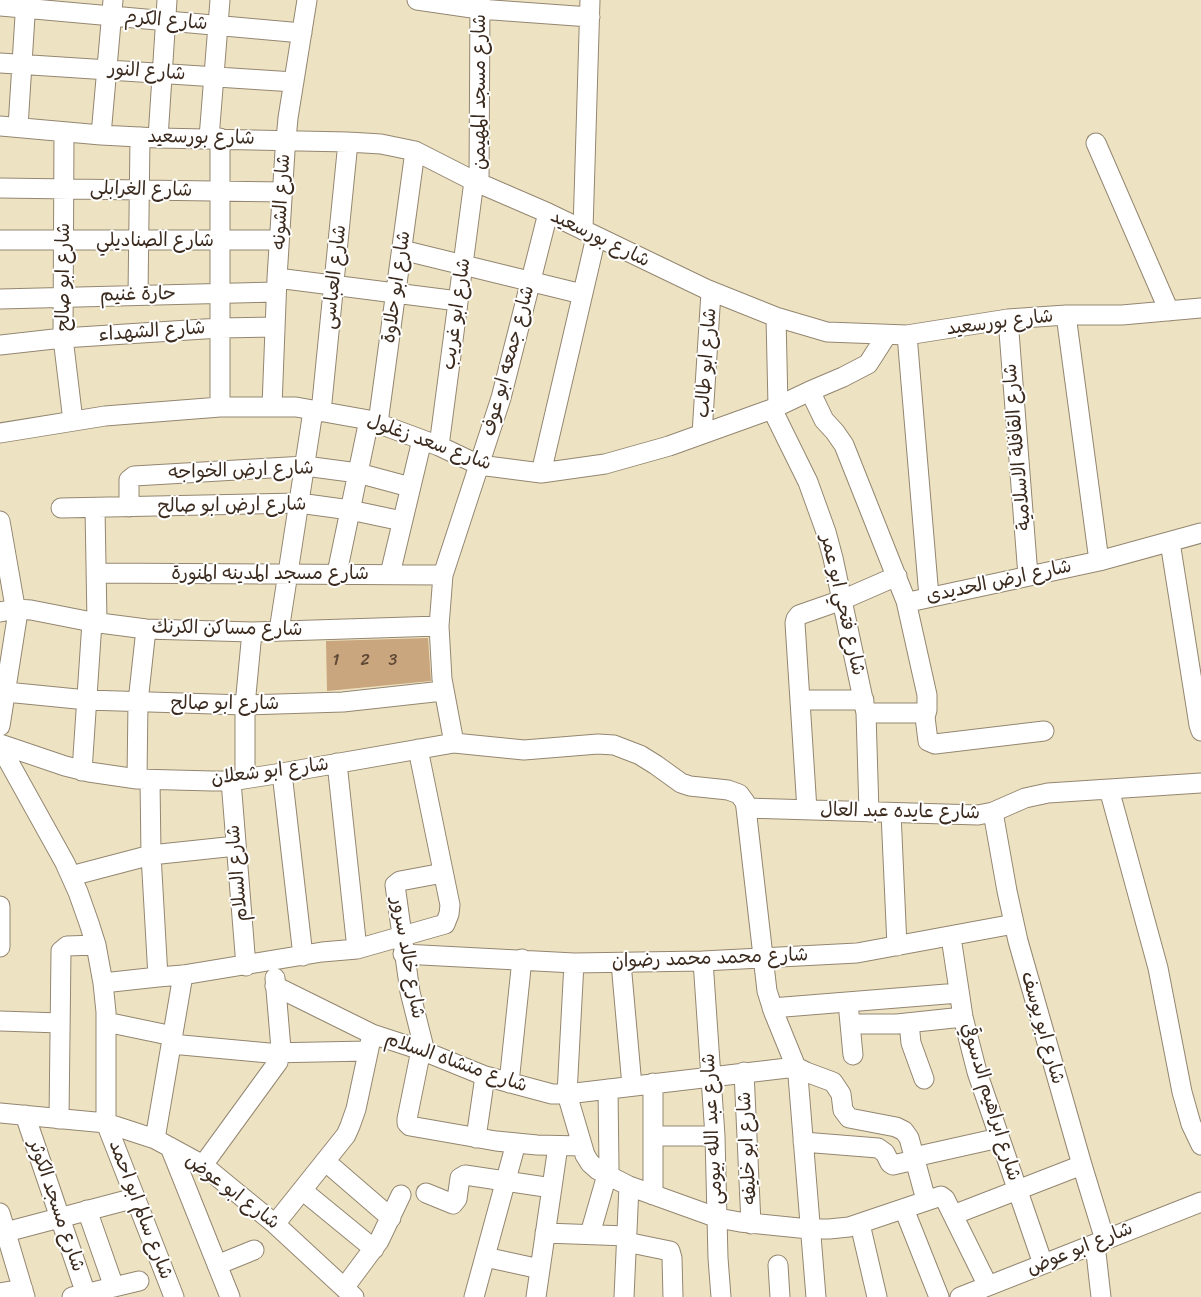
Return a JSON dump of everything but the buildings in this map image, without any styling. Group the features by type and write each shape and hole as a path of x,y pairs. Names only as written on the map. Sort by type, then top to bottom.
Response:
{"street":[{"path":"138,295 140,190 162,74 167,0"},
{"path":"220,0 214,77 214,138 220,191 220,407"},
{"name":"شارع الشونه","path":"272,406 286,140 307,0"},
{"path":"417,0 590,9 589,233 582,294 541,472"},
{"path":"9,127 22,64 26,4"},
{"name":"شارع الكرم","path":"0,6 26,4 113,8 166,21 302,33"},
{"name":"شارع مسجد المهيمن","path":"477,183 480,4"},
{"path":"101,135 113,8"},
{"name":"شارع النور","path":"0,63 294,82"},
{"name":"شارع بورسعيد","path":"9,127 101,135 348,142 381,144 415,151 477,183 589,233 711,292 776,317 827,332 886,336 907,335 1008,319 1066,315 1122,315 1201,308"},
{"name":"شارع ابو صالح","path":"64,132 63,338 73,421"},
{"name":"شارع العباسى","path":"279,631 305,466 317,411 334,285 348,142"},
{"path":"1096,144 1168,311"},
{"name":"شارع ابو حلاوة","path":"374,422 396,293 415,151"},
{"name":"شارع ابو غريب","path":"390,574 410,487 430,443 458,301 477,183"},
{"name":"شارع الغرابلى","path":"0,188 283,192"},
{"name":"شارع جمعه ابو عوف","path":"454,743 444,691 439,626 443,574 502,398 548,214"},
{"name":"شارع الصناديلي","path":"0,240 280,240"},
{"path":"402,250 582,294"},
{"name":"حارة غنيم","path":"0,299 220,293 277,285 334,285 458,301"},
{"name":"شارع ابو طالب","path":"702,434 711,292"},
{"path":"1066,315 1099,561"},
{"path":"775,407 776,317"},
{"name":"شارع القافلة الاسلامية","path":"1008,319 1028,576"},
{"name":"شارع الشهداء","path":"0,345 63,338 220,328 275,327"},
{"path":"907,335 929,597"},
{"name":"شارع سعد زغلول","path":"0,433 104,416 220,407 296,407 374,422 430,443 479,465 541,472 605,464 669,446 775,407 868,364 886,336"},
{"name":"شارع ارض الحديدى","path":"810,390 824,420 844,445 906,601 909,602 1099,561 1201,533"},
{"name":"شارع فتحي ابو عمر","path":"775,407 818,507 842,600 865,706 869,812"},
{"path":"336,573 358,474 374,422"},
{"name":"شارع ارض الخواجه","path":"128,507 128,483 131,477 134,476 305,466 358,474 410,487"},
{"name":"شارع ارض ابو صالح","path":"62,508 299,503 350,510 402,521"},
{"path":"82,771 94,622 96,573 95,508"},
{"path":"0,520 8,611 17,626 0,726"},
{"path":"1170,542 1198,725 1201,732"},
{"name":"شارع مسجد المدينه المنورة","path":"96,573 443,574"},
{"path":"807,810 796,618 803,613 842,600 897,576"},
{"path":"906,601 927,696 925,717 928,741 934,744 1044,731"},
{"name":"شارع مساكن الكرنك","path":"8,611 32,610 94,622 146,629 252,632 439,626"},
{"path":"146,629 138,702 151,855 158,976"},
{"name":"شارع السلام","path":"246,966 236,846 238,779 252,632"},
{"name":"شارع ابو صالح","path":"6,692 87,700 245,705 343,702 444,691"},
{"path":"800,700 917,712 925,717"},
{"name":"شارع ابو شعلان","path":"0,745 82,771 144,780 238,779 454,743 524,750 581,745 614,745 640,755 656,764 681,783 734,792 742,798 746,808"},
{"path":"0,745 71,876 81,899 96,946 103,983 106,1022 106,1123"},
{"path":"103,983 183,975 357,948 402,945 445,924 448,920 450,905 418,749"},
{"path":"336,763 357,948"},
{"path":"282,773 303,956"},
{"name":"شارع عايده عبد العال","path":"746,808 978,815 993,812 1037,795 1201,783"},
{"path":"1109,789 1158,968 1190,1124 1201,1146"},
{"path":"746,808 767,991 796,1067 816,1297"},
{"name":"شارع ابو يوسف","path":"993,812 1014,924 1082,1165 1100,1242 1101,1297"},
{"path":"892,813 898,946"},
{"path":"71,876 151,855 236,846"},
{"name":"شارع خالد سرور","path":"423,1051 410,992 395,887 396,883 400,881 443,873"},
{"path":"0,906 0,947"},
{"name":"شارع محمد محمد رضوان","path":"402,945 574,963 704,962 857,953 1014,924"},
{"name":"شارع ابراهيم الدسوقي","path":"951,937 958,993 976,1072 1043,1264"},
{"path":"59,1119 61,951 67,946 96,946"},
{"path":"508,1083 522,959"},
{"path":"203,1165 276,1066 281,1053 274,962"},
{"name":"شارع عبد الله بيومى","path":"704,962 715,1136 721,1297"},
{"path":"574,963 567,1094 582,1146 590,1163 598,1170 629,1186 718,1218 751,1224 809,1229 839,1228 860,1224 931,1198 943,1197 993,1289"},
{"path":"621,963 632,1086"},
{"path":"183,975 172,1040 163,1143 230,1297"},
{"name":"شارع منشاه السلام","path":"276,986 370,1042 423,1051 485,1076 545,1093 567,1094 796,1067"},
{"path":"772,1008 958,993"},
{"path":"848,1002 853,1055"},
{"path":"850,1024 909,1023 963,1017"},
{"path":"0,1021 60,1023"},
{"path":"106,1022 172,1040 281,1053 370,1042 354,1118 346,1135 275,1224"},
{"path":"909,1023 911,1043 924,1079"},
{"path":"423,1051 407,1115 407,1123 413,1127 516,1143 582,1146"},
{"path":"796,1067 833,1082 841,1094 843,1110 849,1118 896,1127 904,1131 909,1138 931,1198"},
{"name":"شارع ابو خليفه","path":"744,1072 751,1224"},
{"path":"476,1138 485,1076"},
{"path":"653,1195 654,1083"},
{"path":"590,1234 610,1160 608,1089"},
{"name":"شارع ابو عوض","path":"0,1113 106,1123 163,1143 203,1165 275,1224 349,1294"},
{"name":"شارع مسجد الكوثر","path":"25,1115 60,1218 82,1296"},
{"name":"شارع سالم ابو احمد","path":"106,1123 174,1297"},
{"path":"653,1136 715,1136"},
{"path":"803,1142 878,1148 885,1153 893,1165 999,1138"},
{"path":"474,1297 516,1143"},
{"path":"536,1297 558,1146"},
{"path":"325,1161 391,1218"},
{"path":"953,1214 1082,1165"},
{"path":"426,1194 454,1204 457,1200 460,1181 463,1176 469,1175 552,1188"},
{"path":"624,1297 629,1186"},
{"path":"302,1190 374,1249"},
{"path":"349,1294 391,1218 401,1195"},
{"path":"6,1232 135,1198"},
{"name":"شارع ابو عوض","path":"960,1297 993,1289 1043,1264 1201,1202"},
{"path":"904,1209 939,1297"},
{"path":"87,1210 114,1287"},
{"path":"0,1213 6,1232 7,1263 24,1293 0,1293"},
{"path":"860,1224 878,1297"},
{"path":"545,1233 590,1234 627,1239 670,1251 672,1255 673,1297"},
{"path":"217,1265 254,1250"},
{"path":"485,1257 540,1269"},
{"path":"778,1265 780,1297"},
{"path":"82,1296 139,1281"}]}
